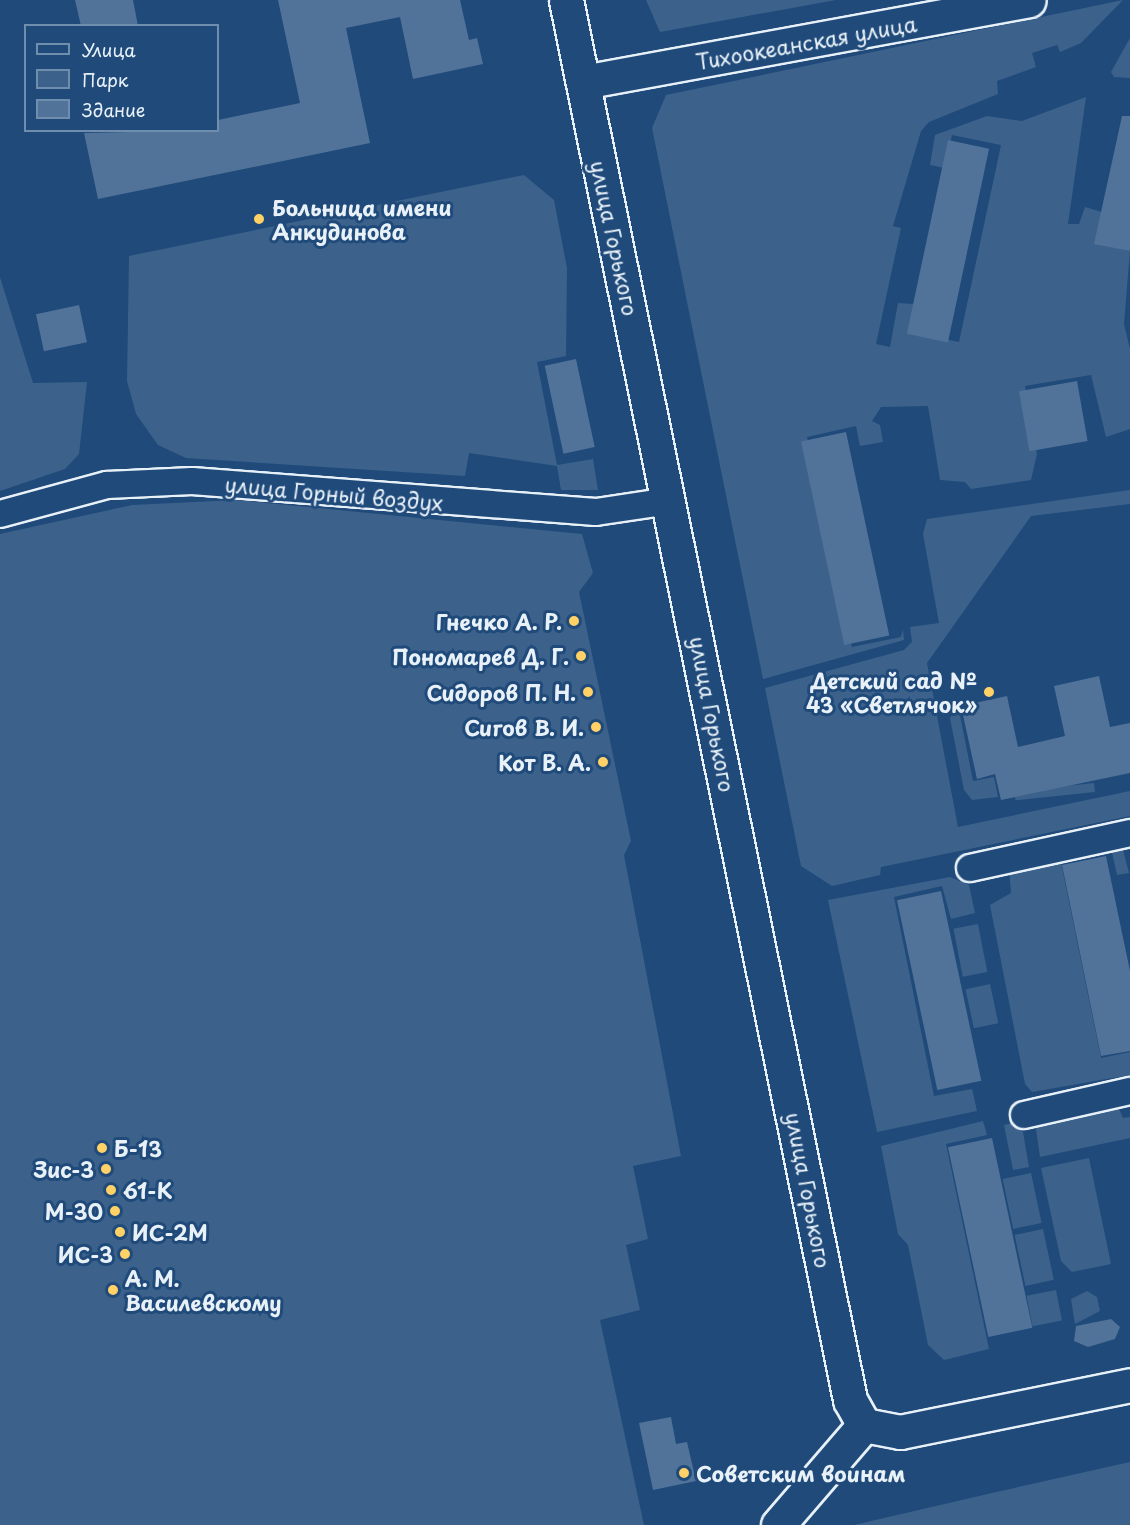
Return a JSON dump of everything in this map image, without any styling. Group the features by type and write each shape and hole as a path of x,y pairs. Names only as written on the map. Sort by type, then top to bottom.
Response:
{"main road":[{"name":"улица Горького","path":"566,0 670,501 850,1400 864,1425"},
{"name":"Тихоокеанская улица","path":"583,82 1029,0"},
{"path":"778,1525 864,1425 900,1432 1130,1385"}],"street":[{"name":"улица Горный воздух","path":"0,514 106,485 192,481 596,512 670,501"},
{"path":"969,868 1130,833"},
{"path":"1024,1114 1130,1091"}],"green space":[{"path":"646,0 836,0 660,32"},
{"path":"1123,0 1081,43 1060,52 1057,45 1032,53 1036,67 997,81 998,94 929,122 921,131 893,226 901,228 876,344 890,347 898,303 914,304 909,332 959,342 1001,145 952,135 944,168 930,165 935,135 987,116 1022,121 1086,97 1068,224 1079,224 1085,207 1102,212 1096,243 1130,251 1124,324 1130,349 1130,429 1106,437 1091,375 1025,386 1037,454 1031,480 971,489 965,482 940,480 928,406 881,407 872,421 880,425 883,442 860,446 856,426 807,437 852,647 901,637 903,629 904,640 763,679 652,128 666,95"},
{"path":"1130,38 1130,78 1114,77 1111,72"},
{"path":"524,175 554,200 567,268 566,356 537,362 557,465 593,459 598,490 561,490 557,466 469,453 465,476 186,458 158,445 136,414 127,381 129,256"},
{"path":"0,277 33,383 87,382 79,454 65,469 0,491"},
{"path":"1130,490 1130,504 1031,516 927,663 958,827 1130,791 1130,816 881,867 880,875 832,886 801,866 765,688 904,650 912,642 910,627 939,623 923,534 927,519"},
{"path":"237,500 582,534 593,573 579,592 631,841 624,855 681,1156 633,1166 648,1239 626,1245 640,1310 600,1320 644,1525 0,1525 0,534 132,505"},
{"path":"958,705 973,781 994,777 998,797 972,800 964,790 950,718"},
{"path":"1094,783 1095,792 1015,800 1014,791"},
{"path":"1122,846 1129,873 1117,875 1112,852 1061,863 1101,1058 1130,1052 1130,1075 1032,1092 1025,1084 990,905 1011,893 1009,869"},
{"path":"950,877 969,885 975,913 951,919 942,886 894,897 934,1096 972,1089 977,1111 877,1132 828,900"},
{"path":"978,924 987,972 963,977 953,929"},
{"path":"990,984 998,1023 974,1028 966,989"},
{"path":"1117,1104 1123,1118 1130,1117 1130,1138 1040,1157 1035,1122"},
{"path":"983,1121 987,1135 946,1144 989,1349 944,1360 928,1345 908,1245 898,1234 881,1146"},
{"path":"1013,1123 1023,1132 1029,1167 1013,1170 1004,1125"},
{"path":"1089,1158 1111,1264 1072,1272 1061,1261 1041,1168"},
{"path":"1031,1173 1042,1223 1013,1229 1003,1179"},
{"path":"1043,1229 1054,1280 1025,1286 1015,1235"},
{"path":"1056,1290 1062,1320 1032,1326 1027,1296"},
{"path":"1087,1291 1097,1297 1100,1311 1075,1324 1071,1299"},
{"path":"1130,1462 1130,1525 854,1525 992,1493"}],"building":[{"path":"75,0 133,0 138,24 81,24"},
{"path":"278,0 460,0 469,40 477,38 483,64 413,79 400,17 346,28 370,143 98,199 84,133 219,132 219,120 300,103"},
{"path":"1122,116 1130,116 1130,251 1094,244"},
{"path":"948,140 989,149 948,342 907,334"},
{"path":"79,305 87,342 44,351 36,314"},
{"path":"576,359 595,447 563,454 545,366"},
{"path":"1077,381 1088,441 1029,451 1019,391"},
{"path":"846,432 889,635 844,645 801,442"},
{"path":"1099,676 1110,727 1130,723 1130,773 1001,800 995,774 977,779 961,706 1007,696 1018,747 1065,736 1054,686"},
{"path":"1106,856 1130,971 1130,1051 1101,1056 1062,865"},
{"path":"941,891 981,1081 937,1090 897,900"},
{"path":"992,1138 1032,1328 988,1337 948,1147"},
{"path":"1111,1319 1120,1327 1115,1339 1088,1347 1074,1341 1076,1326"},
{"path":"671,1417 676,1444 687,1442 696,1481 653,1490 639,1423"}],"place":[{"name":"Больница имени Анкудинова","path":"259,219"},
{"name":"Гнечко А. Р.","path":"574,621"},
{"name":"Пономарев Д. Г.","path":"581,656"},
{"name":"Сидоров П. Н.","path":"588,692"},
{"name":"Детский сад № 43 «Светлячок»","path":"989,692"},
{"name":"Сигов В. И.","path":"596,727"},
{"name":"Кот В. А.","path":"603,762"},
{"name":"Б-13","path":"102,1148"},
{"name":"Зис-3","path":"106,1169"},
{"name":"61-К","path":"111,1190"},
{"name":"М-30","path":"115,1211"},
{"name":"ИС-2М","path":"120,1232"},
{"name":"ИС-3","path":"125,1254"},
{"name":"А. М. Василевскому","path":"113,1290"},
{"name":"Советским воинам","path":"684,1473"}]}
